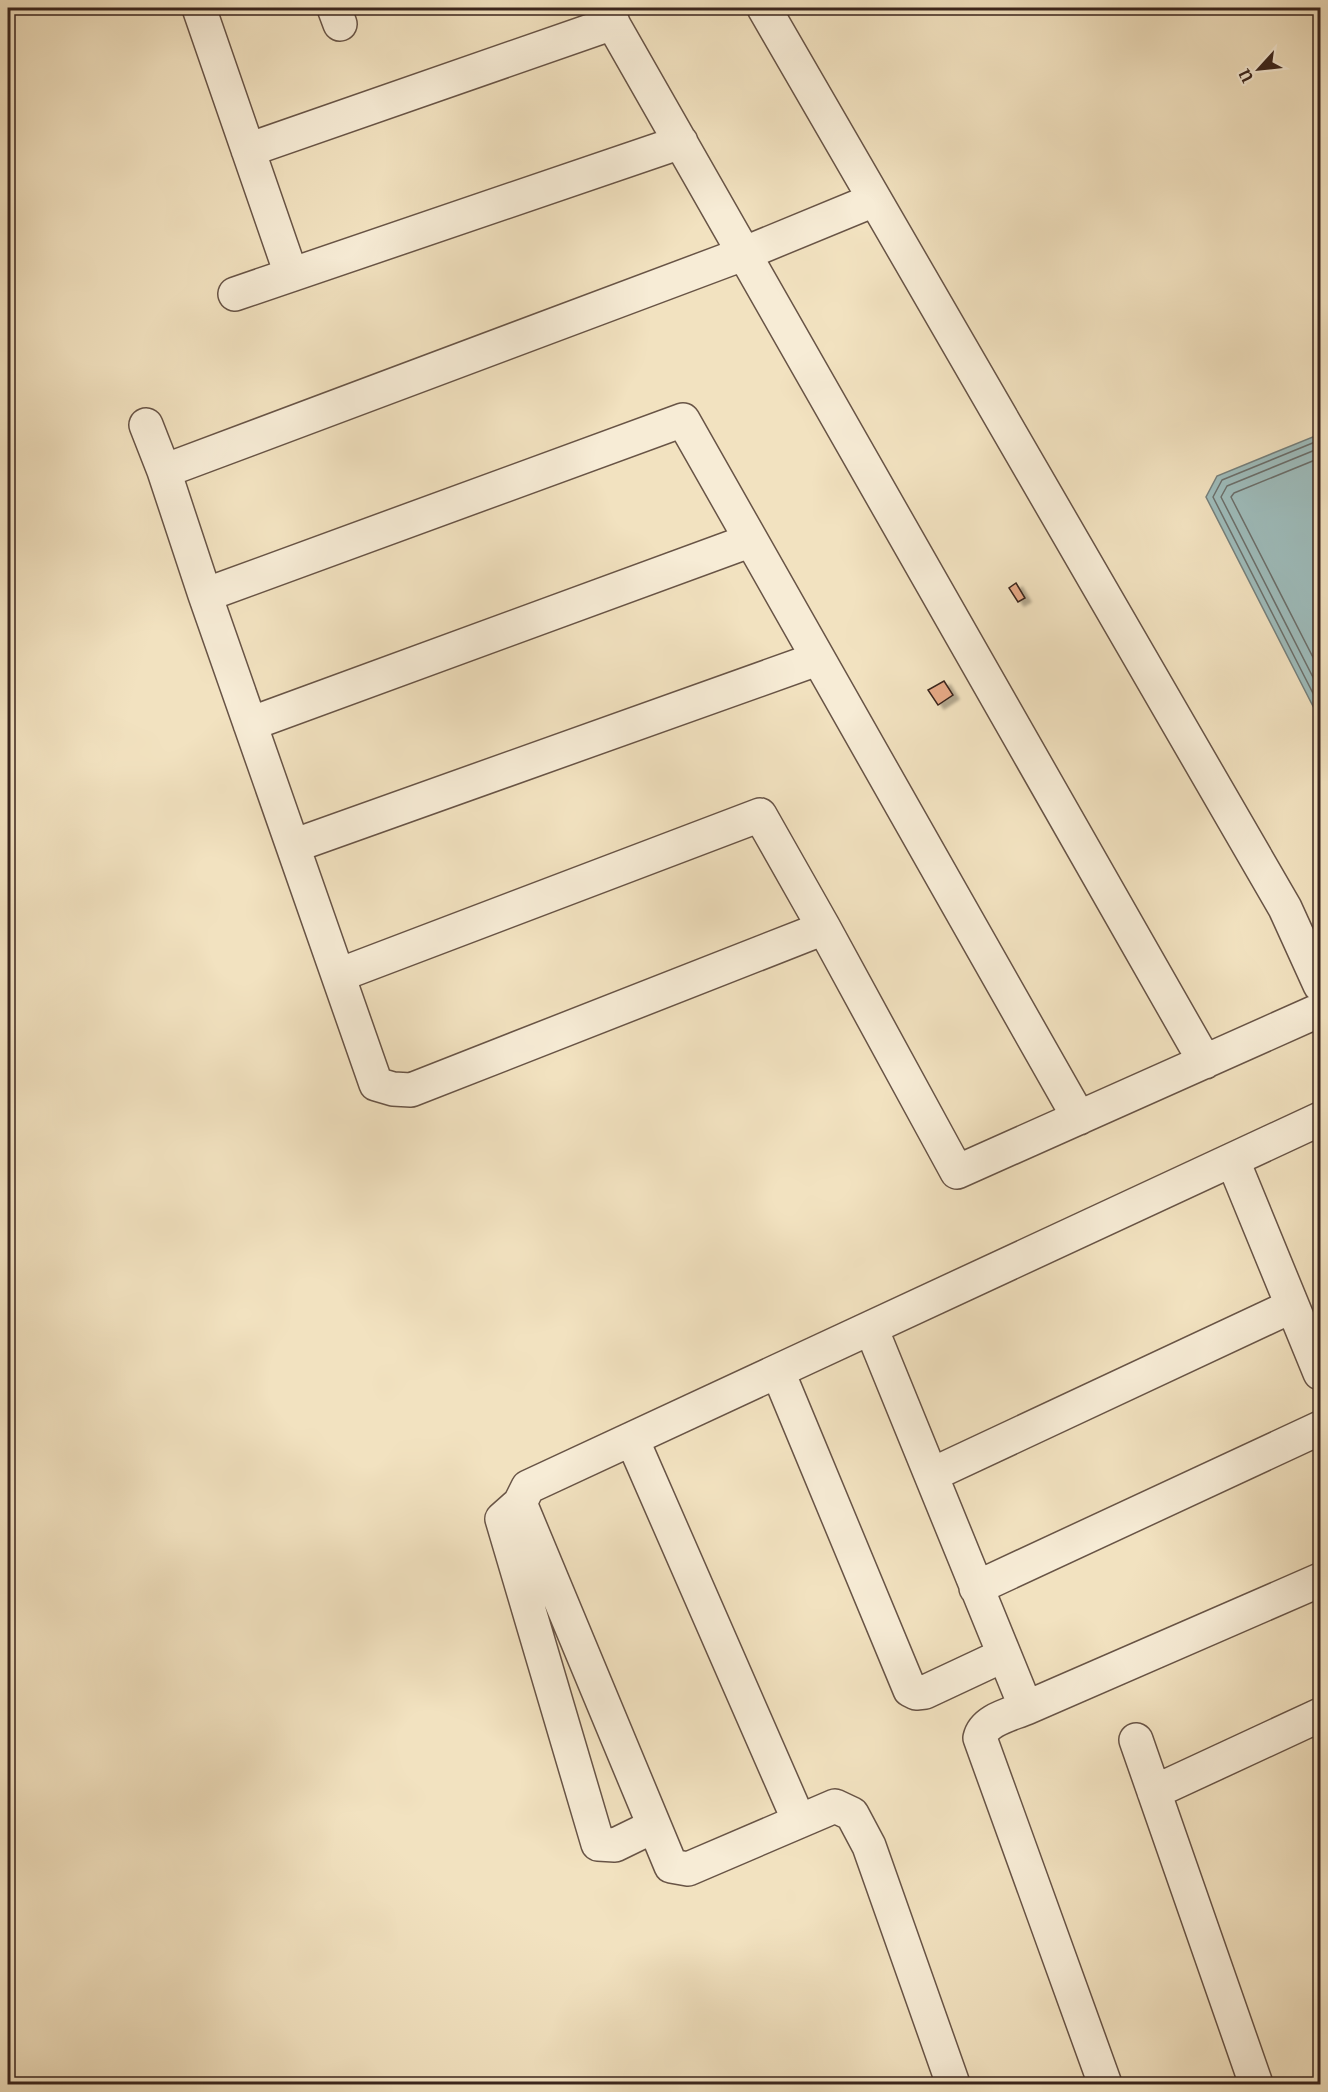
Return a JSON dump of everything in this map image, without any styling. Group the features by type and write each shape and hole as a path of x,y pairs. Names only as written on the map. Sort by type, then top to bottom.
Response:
{"street":[{"path":"199,8 291,274"},
{"path":"764,8 1285,908 1320,985"},
{"path":"248,150 608,15 1205,1062"},
{"path":"235,294 681,142"},
{"path":"164,471 743,254 874,200"},
{"path":"205,595 683,420 749,541 1079,1118"},
{"path":"146,425 164,471 376,1084 393,1089 411,1090 824,928"},
{"path":"250,724 749,541"},
{"path":"293,846 817,660"},
{"path":"339,975 760,814 957,1172 1320,1010"},
{"path":"654,1826 615,1845 598,1844 502,1519 520,1503 528,1487 1320,1119"},
{"path":"1233,1161 1320,1373"},
{"path":"931,1475 1292,1306"},
{"path":"871,1328 1026,1708"},
{"path":"778,1372 910,1690 916,1693 925,1692 1004,1655"},
{"path":"976,1588 1320,1428"},
{"path":"632,1439 798,1821"},
{"path":"520,1503 671,1866 688,1869 835,1806 852,1814 869,1846 953,2085"},
{"path":"1105,2085 980,1738 982,1730 989,1724 1320,1580"},
{"path":"1155,1792 1320,1715"},
{"path":"1136,1740 1250,2082"}],"water":[{"path":"1320,434 1320,720 1206,497 1217,476"}],"building":[{"path":"1016,583 1025,598 1018,602 1009,588"},
{"path":"944,681 953,695 938,705 928,690"}]}
